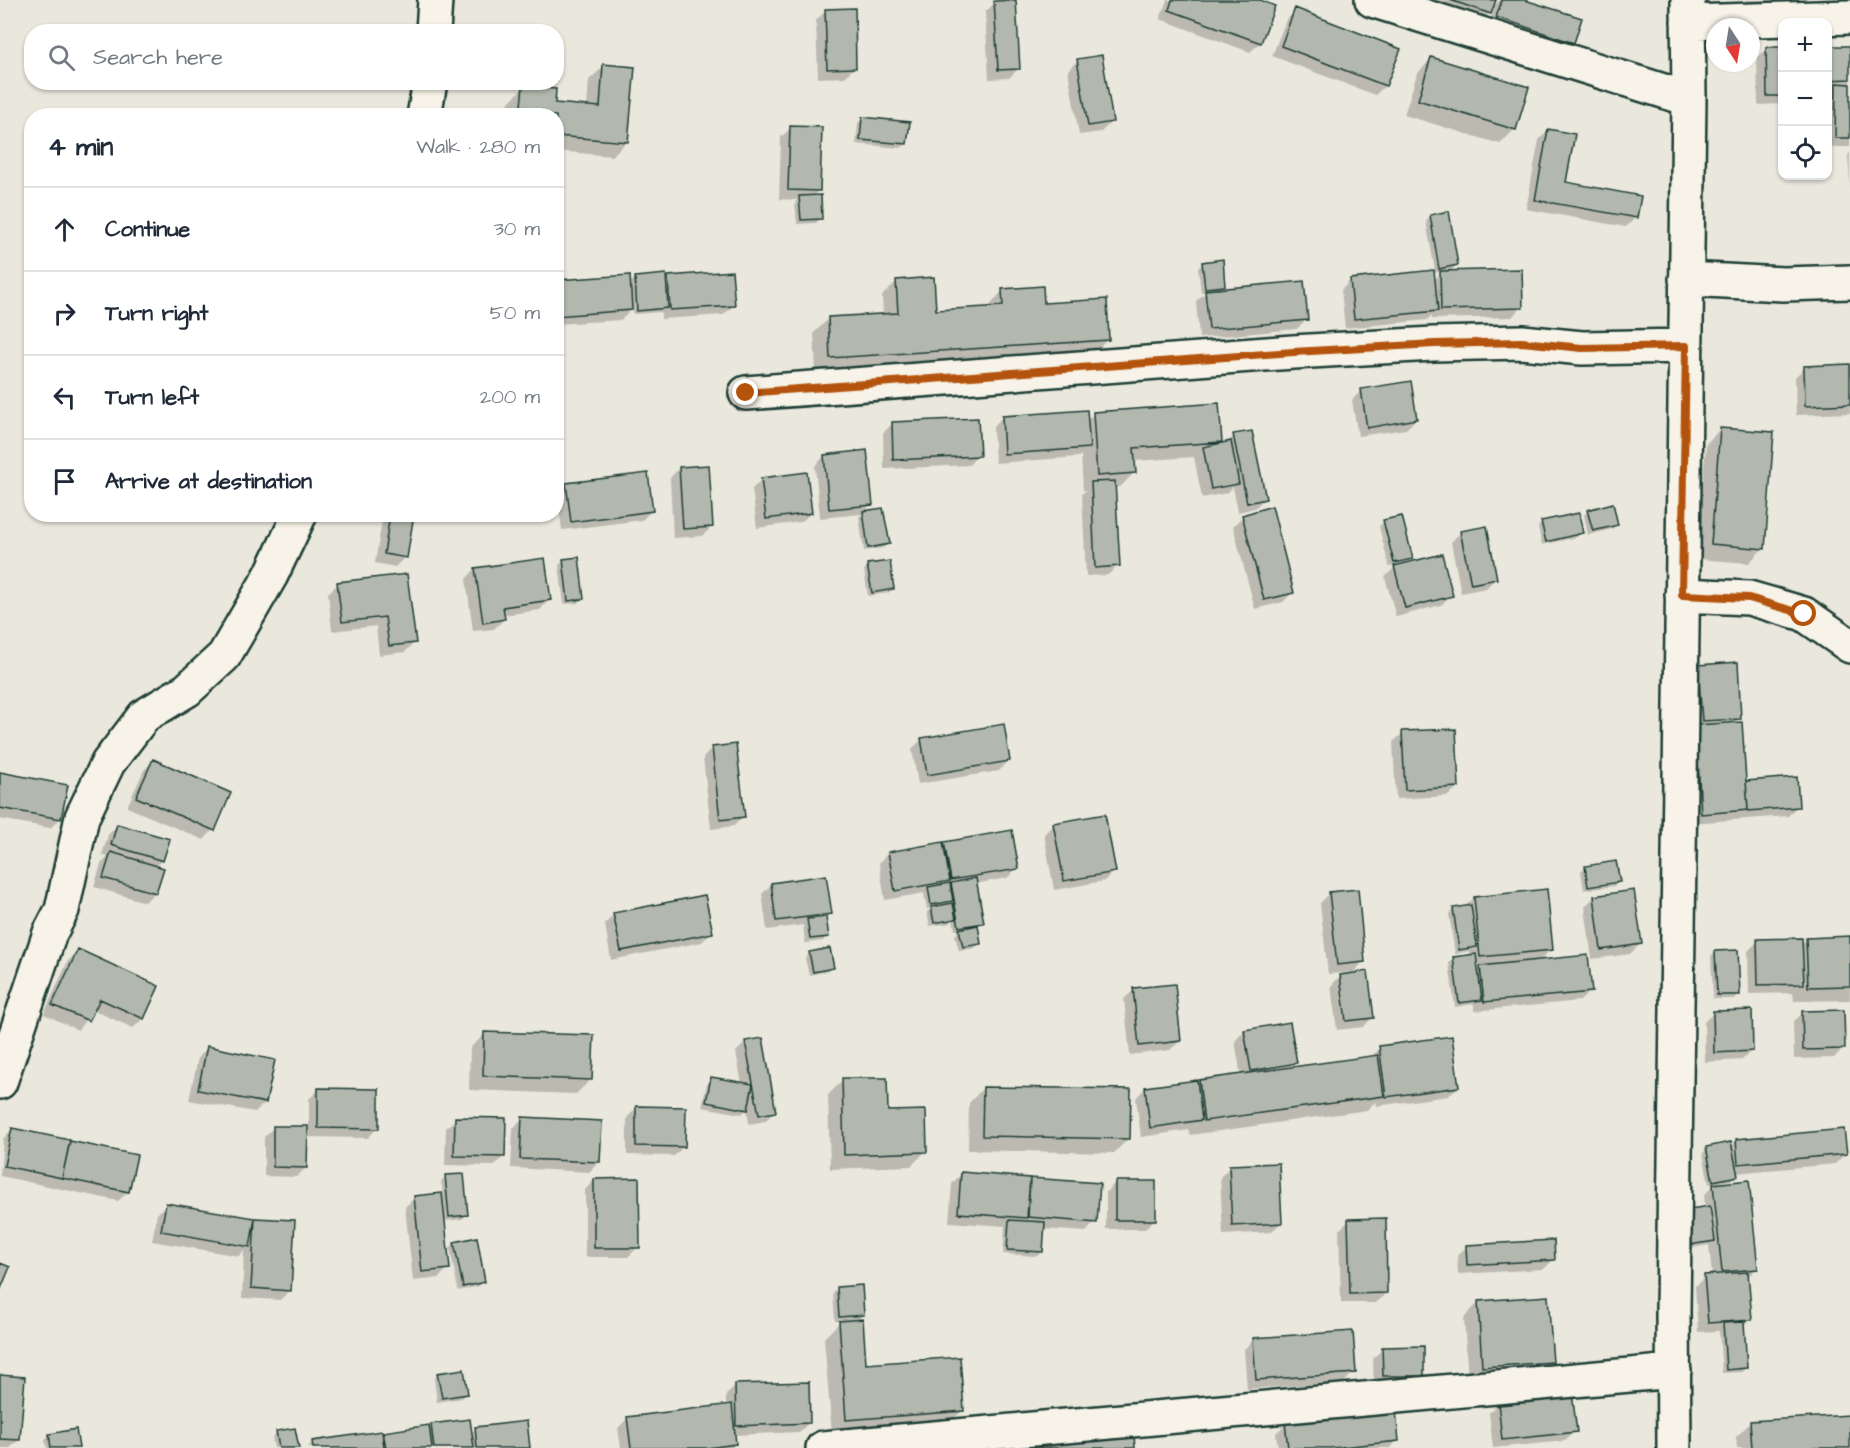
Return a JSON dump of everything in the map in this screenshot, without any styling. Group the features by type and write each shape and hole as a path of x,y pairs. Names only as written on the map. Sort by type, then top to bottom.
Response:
{"street":[{"path":"434,24 435,0"},
{"path":"1372,0 1689,99"},
{"path":"1674,1448 1689,99 1688,11 1850,17"},
{"path":"425,108 429,90"},
{"path":"1686,279 1782,284 1850,282"},
{"path":"746,393 1293,352 1434,344 1522,342 1582,348 1686,346"},
{"path":"0,1082 50,933 62,910 82,817 108,763 144,716 187,690 224,656 271,575 296,522"},
{"path":"1682,595 1749,598 1804,614 1850,646"},
{"path":"822,1448 1674,1371"}],"building":[{"path":"1016,0 1020,69 998,70 994,1"},
{"path":"1172,0 1260,0 1275,6 1261,43 1169,10"},
{"path":"1450,0 1496,0 1491,14"},
{"path":"1502,0 1525,0 1582,18 1574,43 1496,17"},
{"path":"855,8 856,68 827,69 825,9"},
{"path":"1295,8 1401,49 1386,86 1281,46"},
{"path":"1832,46 1850,46 1850,79 1832,80"},
{"path":"1766,47 1778,47 1778,96 1767,96"},
{"path":"1102,55 1113,122 1088,126 1077,59"},
{"path":"1431,57 1529,87 1516,130 1418,100"},
{"path":"603,64 635,67 628,142 564,137 564,108 521,108 523,90 556,90 555,103 600,107"},
{"path":"1836,83 1850,84 1850,138 1835,138"},
{"path":"862,117 910,122 907,144 860,140"},
{"path":"790,126 822,127 820,191 788,190"},
{"path":"1548,129 1575,134 1566,182 1641,196 1637,218 1535,200"},
{"path":"821,195 822,219 801,220 799,196"},
{"path":"1449,211 1458,265 1439,269 1430,215"},
{"path":"1223,259 1225,286 1205,288 1202,262"},
{"path":"1522,269 1523,308 1441,310 1440,271"},
{"path":"1434,270 1438,311 1354,319 1350,279"},
{"path":"732,271 735,306 670,310 668,276"},
{"path":"666,274 668,308 637,311 635,277"},
{"path":"630,275 632,310 564,315 564,279"},
{"path":"934,277 936,310 1003,306 1002,289 1043,286 1044,303 1107,299 1109,340 830,358 828,317 898,313 896,280"},
{"path":"1304,281 1308,320 1209,329 1205,290"},
{"path":"1850,364 1850,404 1805,406 1804,366"},
{"path":"1411,381 1417,419 1367,428 1361,389"},
{"path":"1219,403 1222,442 1134,448 1136,473 1097,476 1093,412"},
{"path":"1087,410 1090,448 1004,454 1002,416"},
{"path":"978,418 980,456 893,460 892,422"},
{"path":"1720,428 1774,432 1765,549 1711,544"},
{"path":"1252,431 1266,499 1247,503 1233,434"},
{"path":"1231,441 1239,484 1211,489 1203,447"},
{"path":"867,450 873,505 829,509 824,455"},
{"path":"709,465 713,527 683,529 679,467"},
{"path":"807,472 812,513 766,519 761,478"},
{"path":"648,473 653,511 571,522 566,483"},
{"path":"1115,481 1120,566 1095,568 1091,482"},
{"path":"1613,503 1618,525 1593,531 1587,510"},
{"path":"1272,506 1294,593 1264,600 1242,515"},
{"path":"883,508 890,544 868,548 863,511"},
{"path":"1579,513 1583,533 1546,542 1541,521"},
{"path":"1402,516 1413,559 1394,563 1383,520"},
{"path":"389,522 413,522 407,558 384,554"},
{"path":"1487,526 1497,579 1471,584 1460,531"},
{"path":"1442,554 1453,596 1405,608 1394,566"},
{"path":"579,557 584,599 568,601 563,559"},
{"path":"545,558 551,600 503,607 505,619 483,623 475,568"},
{"path":"890,561 894,589 872,593 867,564"},
{"path":"407,574 416,643 389,646 385,617 342,622 337,582"},
{"path":"1738,662 1741,719 1702,721 1698,665"},
{"path":"1742,722 1748,810 1701,814 1696,725"},
{"path":"1004,724 1010,761 927,775 921,738"},
{"path":"1456,729 1459,787 1405,790 1402,731"},
{"path":"736,744 745,817 720,820 712,747"},
{"path":"153,759 231,793 215,831 136,797"},
{"path":"0,772 68,785 61,819 0,808"},
{"path":"1797,777 1799,807 1748,811 1746,781"},
{"path":"1105,814 1116,872 1064,881 1053,823"},
{"path":"117,824 170,839 163,861 111,845"},
{"path":"1012,830 1019,869 951,880 944,842"},
{"path":"943,842 950,881 895,891 888,852"},
{"path":"111,852 164,868 156,893 103,878"},
{"path":"1616,861 1620,882 1588,887 1585,866"},
{"path":"826,875 832,914 776,921 771,883"},
{"path":"976,878 984,923 959,927 951,883"},
{"path":"950,883 953,901 931,905 928,887"},
{"path":"1358,889 1365,962 1337,965 1329,892"},
{"path":"1547,889 1553,950 1480,957 1474,897"},
{"path":"1634,890 1642,944 1601,950 1594,896"},
{"path":"705,895 713,933 621,951 613,913"},
{"path":"953,903 956,919 934,923 931,907"},
{"path":"1471,905 1477,947 1459,950 1453,908"},
{"path":"826,917 829,937 810,939 807,919"},
{"path":"978,925 981,944 963,947 959,929"},
{"path":"1850,936 1850,986 1808,987 1806,938"},
{"path":"1802,938 1804,984 1758,985 1757,939"},
{"path":"830,948 834,968 813,972 809,952"},
{"path":"78,949 159,986 144,1019 100,999 89,1021 52,1005"},
{"path":"1738,950 1740,995 1717,995 1715,951"},
{"path":"1476,954 1482,1000 1459,1003 1453,957"},
{"path":"1588,955 1592,992 1484,1002 1480,966"},
{"path":"1368,971 1374,1018 1346,1021 1340,975"},
{"path":"1175,984 1181,1041 1139,1046 1133,988"},
{"path":"1752,1010 1753,1051 1714,1053 1713,1011"},
{"path":"1844,1010 1845,1049 1803,1050 1802,1011"},
{"path":"1290,1022 1297,1063 1251,1071 1244,1030"},
{"path":"484,1032 594,1035 592,1080 483,1076"},
{"path":"1452,1036 1459,1087 1386,1097 1379,1046"},
{"path":"763,1038 776,1112 759,1115 745,1041"},
{"path":"207,1046 275,1060 266,1103 198,1090"},
{"path":"1378,1055 1384,1096 1204,1121 1199,1080"},
{"path":"711,1077 753,1084 748,1110 706,1102"},
{"path":"842,1078 887,1078 888,1111 926,1110 927,1152 844,1155"},
{"path":"1197,1080 1202,1120 1150,1128 1145,1087"},
{"path":"983,1087 1131,1089 1130,1139 982,1136"},
{"path":"318,1088 379,1089 379,1129 318,1128"},
{"path":"636,1106 686,1107 685,1147 636,1146"},
{"path":"455,1117 506,1118 505,1157 454,1156"},
{"path":"522,1117 602,1121 600,1162 520,1159"},
{"path":"273,1126 308,1126 307,1168 273,1167"},
{"path":"12,1128 70,1140 62,1178 4,1166"},
{"path":"1844,1129 1847,1154 1738,1164 1736,1139"},
{"path":"70,1141 137,1155 129,1192 62,1178"},
{"path":"1731,1142 1738,1176 1713,1181 1706,1147"},
{"path":"1279,1163 1282,1223 1232,1226 1229,1165"},
{"path":"961,1172 1030,1178 1027,1218 958,1213"},
{"path":"464,1174 468,1215 449,1217 445,1175"},
{"path":"639,1178 640,1248 594,1248 594,1179"},
{"path":"1030,1178 1100,1183 1097,1223 1028,1217"},
{"path":"1749,1180 1758,1269 1722,1272 1713,1184"},
{"path":"1115,1181 1156,1181 1156,1220 1115,1220"},
{"path":"442,1193 450,1269 422,1272 414,1196"},
{"path":"166,1203 255,1218 250,1247 161,1231"},
{"path":"1710,1206 1715,1241 1689,1245 1683,1210"},
{"path":"255,1218 295,1220 291,1291 251,1288"},
{"path":"1386,1218 1387,1293 1350,1294 1348,1219"},
{"path":"1009,1220 1045,1222 1043,1252 1007,1250"},
{"path":"477,1237 485,1282 463,1287 454,1242"},
{"path":"1554,1240 1555,1260 1467,1265 1466,1245"},
{"path":"0,1263 10,1267 0,1291"},
{"path":"1748,1272 1752,1320 1708,1323 1704,1275"},
{"path":"862,1285 864,1315 839,1317 837,1287"},
{"path":"1548,1296 1553,1362 1482,1367 1478,1301"},
{"path":"863,1319 866,1364 960,1357 964,1411 846,1420 839,1321"},
{"path":"1744,1322 1747,1368 1726,1370 1723,1323"},
{"path":"1353,1331 1356,1373 1256,1380 1253,1338"},
{"path":"1424,1346 1424,1376 1383,1376 1382,1347"},
{"path":"464,1369 468,1394 442,1398 437,1373"},
{"path":"0,1375 25,1377 20,1440 0,1439"},
{"path":"809,1382 810,1423 736,1426 735,1384"},
{"path":"1572,1393 1577,1432 1502,1440 1498,1402"},
{"path":"732,1404 736,1444 707,1448 631,1448 627,1417"},
{"path":"1396,1411 1399,1441 1331,1448 1288,1448 1285,1422"},
{"path":"1850,1415 1850,1448 1752,1448 1750,1421"},
{"path":"470,1419 474,1448 434,1448 431,1424"},
{"path":"527,1421 530,1448 477,1448 475,1427"},
{"path":"429,1425 432,1448 386,1448 383,1432"},
{"path":"295,1428 299,1448 279,1448 276,1431"},
{"path":"76,1429 79,1448 51,1448 49,1434"},
{"path":"382,1431 384,1448 313,1448 312,1441"},
{"path":"1134,1435 1135,1448 1033,1448 1033,1443"}],"route":[{"path":"746,393 1293,352 1434,344 1522,342 1582,348 1686,346 1682,595 1749,598 1804,614"}]}
